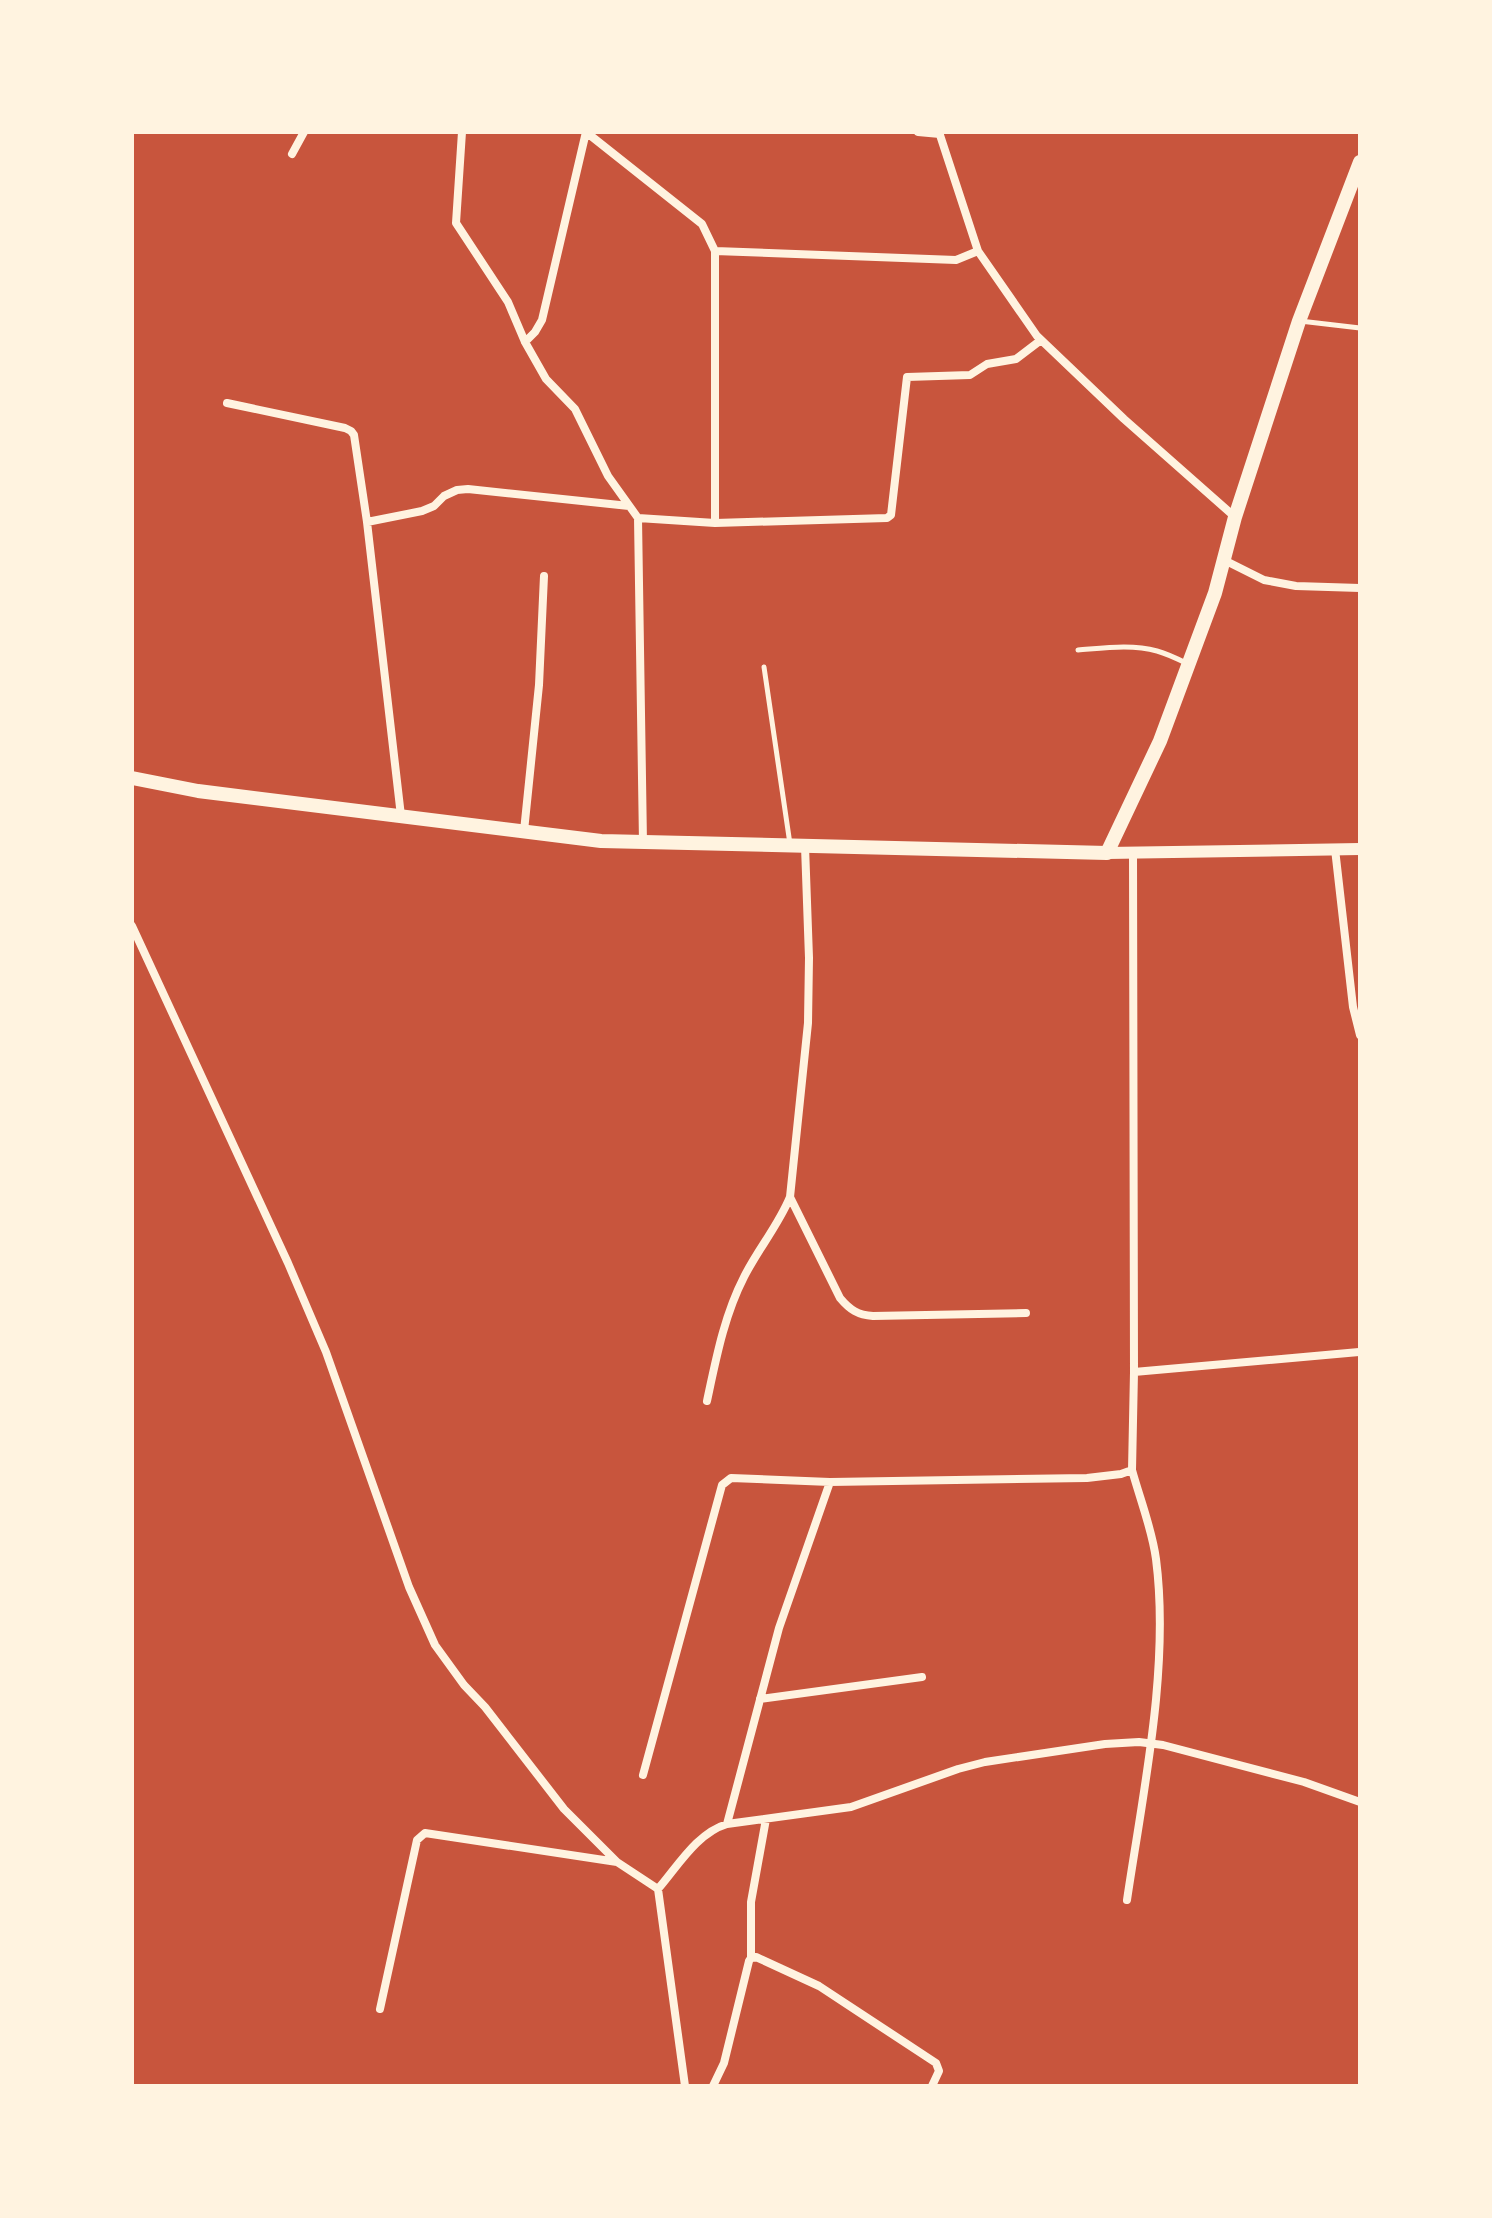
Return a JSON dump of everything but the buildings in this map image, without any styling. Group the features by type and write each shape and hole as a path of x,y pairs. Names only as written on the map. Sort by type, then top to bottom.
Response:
{"main road":[{"path":"132,778 198,791 601,841 1107,853 1160,741 1215,593 1235,517 1299,321 1360,162"}],"street":[{"path":"292,154 304,132"},
{"path":"462,132 456,223 508,302 525,342 546,379 575,409 608,476 638,518 643,843"},
{"path":"525,342 542,320 586,132 702,224 715,251 715,523"},
{"path":"918,132 940,133 978,251 1041,340 1124,419 1235,517"},
{"path":"715,251 956,260 978,251"},
{"path":"638,518 715,523 890,517 907,377 970,375 987,364 1016,359 1041,340"},
{"path":"227,403 351,431 354,435 401,816"},
{"path":"367,522 422,511 434,506 444,496 468,489 629,506"},
{"path":"1224,560 1264,580 1296,586 1360,588"},
{"path":"524,831 539,685 544,576"},
{"path":"707,1401 732,1301 790,1197 808,1023 809,943 798,846"},
{"path":"1335,849 1353,1007 1360,1035"},
{"path":"1107,853 1360,849"},
{"path":"1127,1900 1160,1650 1156,1562 1132,1470 1133,852"},
{"path":"132,926 294,1276 326,1352 409,1587 435,1645 564,1809 617,1862 658,1889"},
{"path":"790,1197 840,1298 858,1315 1026,1313"},
{"path":"1134,1372 1359,1352"},
{"path":"643,1775 722,1485 731,1478 830,1482 1087,1478 1132,1470"},
{"path":"727,1824 779,1628 830,1482"},
{"path":"760,1699 922,1677"},
{"path":"685,2086 658,1889 713,1828 851,1807 985,1762 1105,1744 1150,1742 1304,1782 1360,1802"},
{"path":"713,2086 724,2063 751,1958 751,1902 766,1819"},
{"path":"380,2009 417,1840 425,1833 617,1862"},
{"path":"751,1958 756,1957 819,1986 936,2063 939,2071 932,2086"}],"lane":[{"path":"1299,321 1360,328"},
{"path":"1078,650 1141,648 1158,651 1189,664"},
{"path":"764,667 798,846"}]}
